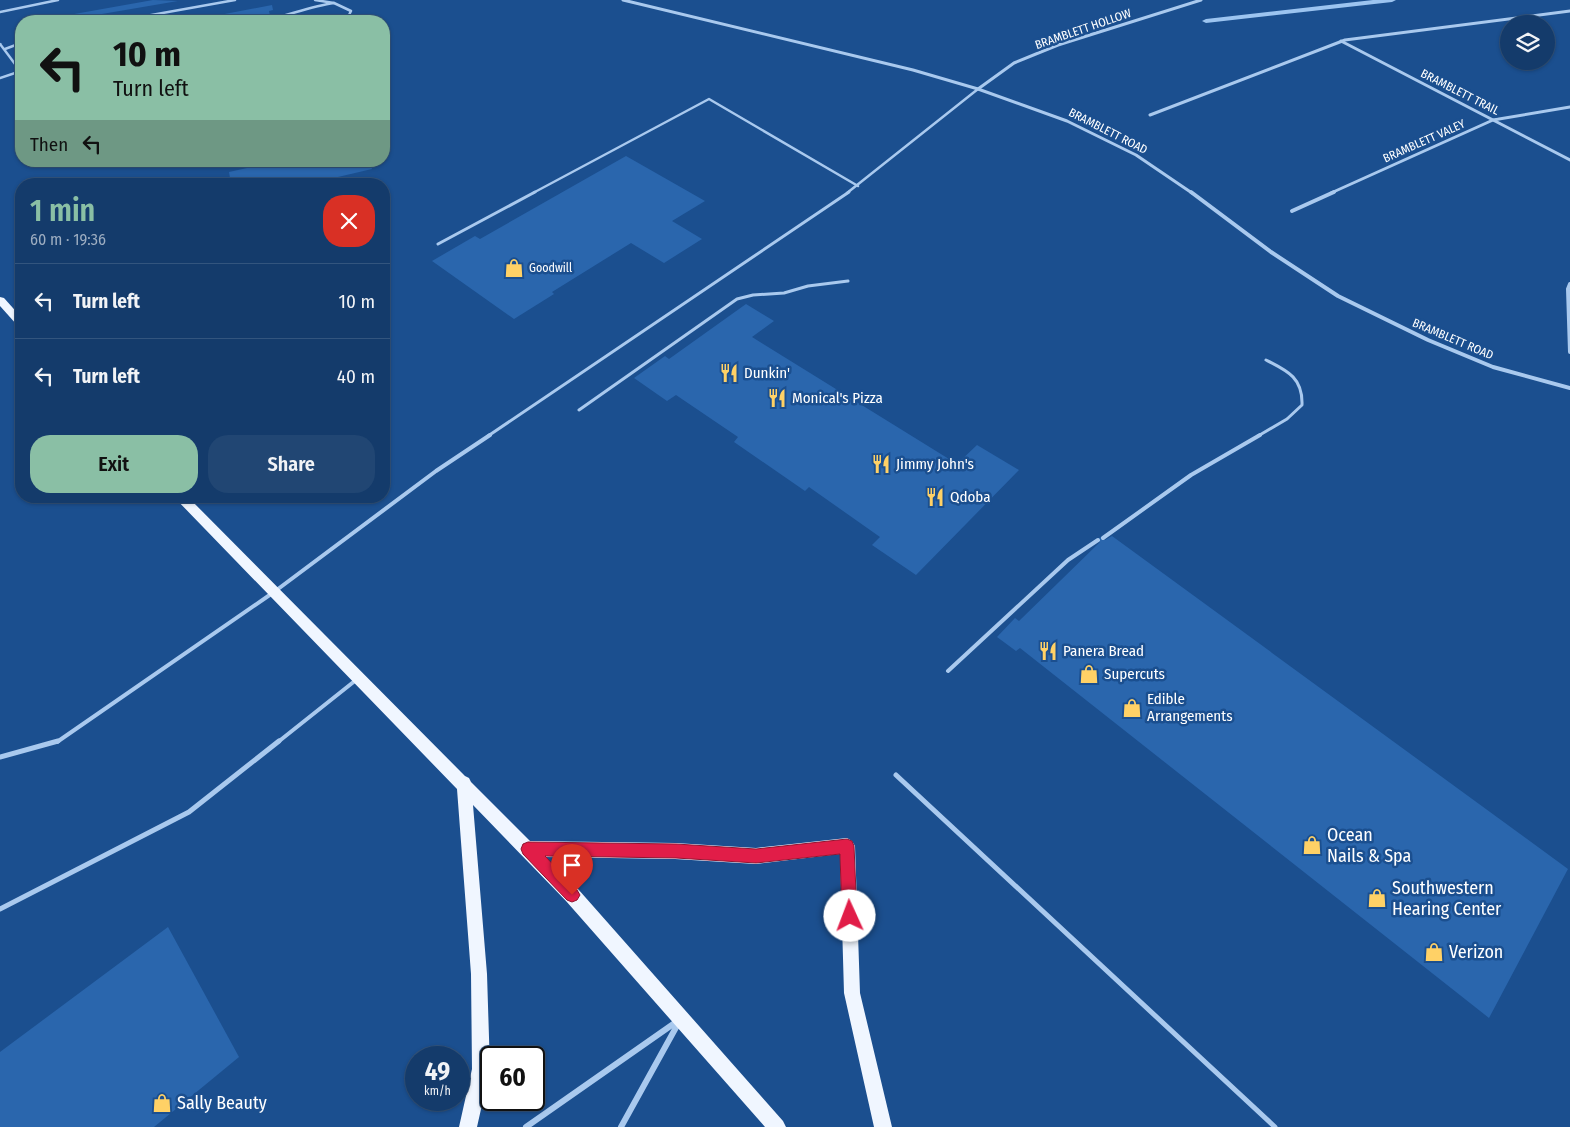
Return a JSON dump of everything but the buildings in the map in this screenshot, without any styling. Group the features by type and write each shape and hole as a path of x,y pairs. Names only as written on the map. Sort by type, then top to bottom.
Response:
{"main road":[{"path":"0,300 15,316"},
{"path":"185,503 572,895 777,1127"},
{"path":"464,784 479,974 481,1069 468,1127"},
{"path":"528,849 676,851 756,856 847,846 852,993 883,1127"}],"street":[{"name":"BRAMBLETT ROAD","path":"623,0 913,70 978,89 1067,121 1136,155 1198,197 1271,252 1338,296 1428,340 1493,366 1570,388"},
{"name":"BRAMBLETT HOLLOW","path":"978,89 1014,63 1050,49 1201,0"},
{"path":"1150,115 1341,41 1359,36 1570,11"},
{"name":"BRAMBLETT TRAIL","path":"1341,41 1570,160"},
{"name":"BRAMBLETT VALEY","path":"1292,211 1493,120 1570,107"},
{"path":"1570,284 1568,289 1570,352"},
{"path":"526,1127 681,1018"},
{"path":"621,1127 681,1018"}],"lane":[{"path":"0,12 58,0"},
{"path":"151,15 235,0"},
{"path":"315,0 334,3 350,11 348,15"},
{"path":"290,15 320,5 334,3"},
{"path":"0,44 15,63"},
{"path":"5,48 15,45"},
{"path":"0,78 15,74"},
{"path":"0,757 55,743 274,592 436,471 858,186 978,89"},
{"path":"438,244 709,99 858,186"},
{"path":"579,410 736,299 753,295 784,293 808,286 848,281"},
{"path":"948,671 1068,560 1191,476 1287,419 1302,405 1303,393 1294,378 1282,368 1266,360"},
{"path":"0,909 189,812 358,679"},
{"path":"896,775 1275,1127"}],"waterway":[{"path":"1206,21 1392,0"}],"place":[{"name":"Goodwill","path":"514,268"},
{"name":"Dunkin'","path":"729,373"},
{"name":"Monical's Pizza","path":"777,398"},
{"name":"Jimmy John's","path":"881,464"},
{"name":"Qdoba","path":"935,497"},
{"name":"Panera Bread","path":"1048,651"},
{"name":"Supercuts","path":"1089,674"},
{"name":"Edible Arrangements","path":"1132,708"},
{"name":"Ocean Nails & Spa","path":"1312,845"},
{"name":"Southwestern Hearing Center","path":"1377,898"},
{"name":"Verizon","path":"1434,952"},
{"name":"Sally Beauty","path":"162,1103"}],"route":[{"path":"572,895 528,849 676,851 756,856 847,846 850,916"}]}
